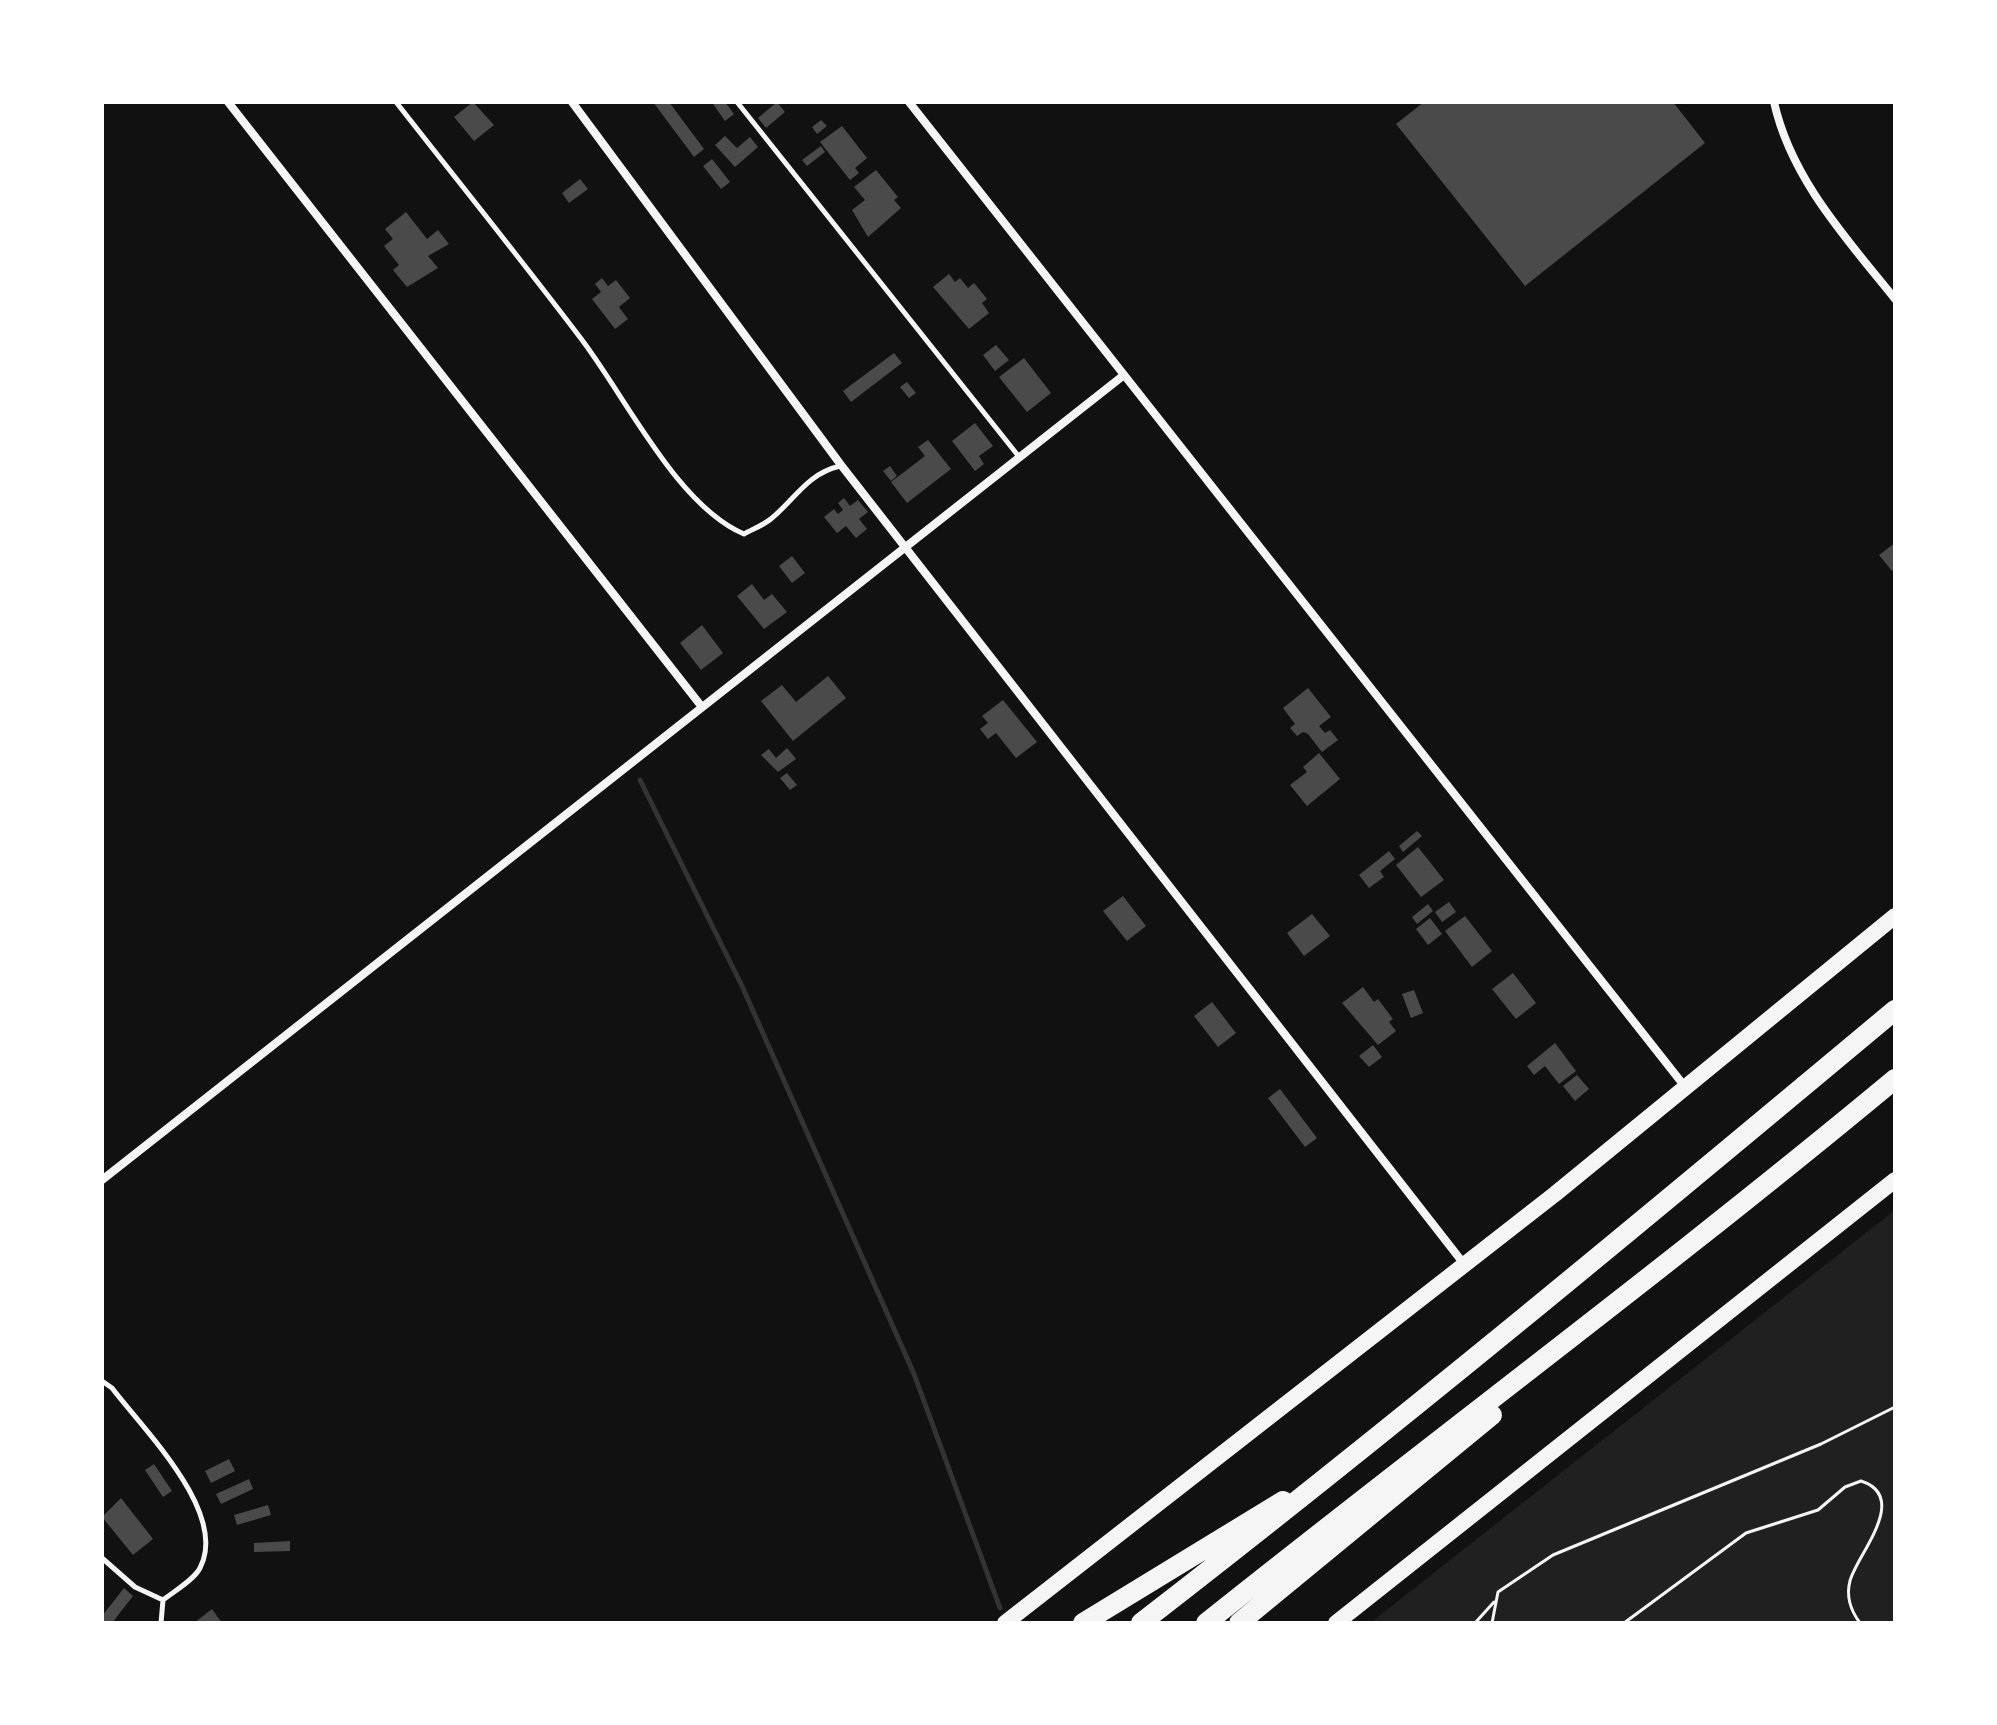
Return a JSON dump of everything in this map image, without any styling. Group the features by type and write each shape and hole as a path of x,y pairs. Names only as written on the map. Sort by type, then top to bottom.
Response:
{"highway":[{"path":"1141,1623 1326,1480 1895,1010"},
{"path":"1206,1623 1419,1453 1550,1357 1895,1079"},
{"path":"1239,1623 1505,1405 1550,1357"},
{"path":"1083,1623 1254,1516 1326,1480"}],"main road":[{"path":"1005,1623 1686,1088 1895,916"},
{"path":"1336,1623 1895,1180"}],"street":[{"path":"228,102 702,707"},
{"path":"572,102 841,465 1464,1264"},
{"path":"909,102 1686,1088"},
{"path":"1774,102 1785,138 1804,178 1895,299"},
{"path":"102,1180 907,549 1124,375"}],"lane":[{"path":"396,102 582,339 685,488 721,524 744,534 771,519 799,487 823,470 841,465"},
{"path":"737,102 1020,459"},
{"path":"102,1381 112,1388 189,1487 202,1520 206,1547 199,1570 163,1600 161,1623"},
{"path":"102,1558 135,1587 163,1600"}],"path":[{"path":"1475,1623 1504,1587 1553,1555 1821,1444 1895,1407"},
{"path":"1624,1623 1746,1533 1818,1510 1845,1487 1861,1481 1875,1490 1881,1505 1874,1536 1850,1578 1851,1608 1860,1623"},
{"path":"1492,1623 1494,1601"}],"shaded area":[{"path":"1895,1210 1895,1623 1370,1623"}],"building":[{"path":"473,102 494,125 474,141 454,117"},
{"path":"653,102 669,102 704,149 694,157"},
{"path":"725,102 734,114 725,121 713,104"},
{"path":"777,102 785,112 766,128 758,118"},
{"path":"1424,102 1673,102 1705,143 1525,286 1396,124"},
{"path":"821,120 827,126 817,134 812,127"},
{"path":"842,126 867,158 855,168 859,173 850,180 820,142"},
{"path":"725,136 737,148 750,137 758,147 735,167 715,145"},
{"path":"821,146 825,152 807,166 802,160"},
{"path":"712,159 730,182 721,189 703,166"},
{"path":"876,170 898,197 894,200 901,208 868,237 852,210 865,200 854,187"},
{"path":"580,179 588,189 569,203 562,193"},
{"path":"406,212 427,239 438,230 449,244 428,256 438,268 407,287 393,270 399,265 384,246 393,239 385,229"},
{"path":"949,274 955,282 960,278 968,288 974,283 987,299 982,303 989,313 969,329 933,287"},
{"path":"602,278 608,286 616,280 630,298 619,307 628,319 615,329 592,299 601,292 595,284"},
{"path":"996,345 1009,360 995,371 983,355"},
{"path":"894,353 902,363 851,402 843,391"},
{"path":"1024,358 1051,393 1027,412 999,377"},
{"path":"907,382 916,393 909,398 900,387"},
{"path":"975,423 993,446 979,456 984,464 975,471 952,441"},
{"path":"928,440 951,469 907,503 891,482 925,456 918,447"},
{"path":"890,466 897,476 891,481 883,471"},
{"path":"844,498 850,506 858,500 868,512 859,519 867,529 856,538 846,526 837,533 824,517 834,509 838,514 843,510 838,503"},
{"path":"1895,543 1895,569 1892,571 1879,555"},
{"path":"792,556 805,573 792,583 779,566"},
{"path":"752,584 764,600 772,594 787,612 764,629 737,596"},
{"path":"702,625 723,653 701,670 680,643"},
{"path":"828,676 846,698 793,741 761,701 782,685 796,702"},
{"path":"1308,688 1331,717 1319,726 1325,733 1330,730 1338,740 1322,752 1308,734 1303,732 1297,736 1290,728 1295,724 1283,708"},
{"path":"1003,700 1037,742 1016,758 996,733 988,739 980,729 988,723 982,716"},
{"path":"787,748 796,759 778,772 761,755 769,749 776,758"},
{"path":"1319,753 1340,779 1307,806 1290,785 1307,772 1303,767"},
{"path":"787,773 797,785 790,790 780,778"},
{"path":"1417,831 1422,836 1403,852 1399,846"},
{"path":"1418,847 1444,880 1421,897 1396,865"},
{"path":"1389,851 1395,859 1380,871 1384,877 1369,888 1359,875"},
{"path":"1123,896 1146,926 1127,941 1103,911"},
{"path":"1449,902 1456,912 1442,922 1435,912"},
{"path":"1428,904 1433,911 1417,924 1412,917"},
{"path":"1312,914 1330,936 1304,956 1287,933"},
{"path":"1465,916 1492,951 1472,967 1445,931"},
{"path":"1430,918 1442,934 1428,945 1416,929"},
{"path":"1513,973 1536,1003 1516,1019 1492,989"},
{"path":"1363,987 1374,1002 1378,999 1393,1019 1389,1022 1396,1031 1378,1045 1342,1003"},
{"path":"1414,990 1423,1013 1411,1018 1402,994"},
{"path":"1212,1002 1236,1033 1218,1047 1194,1016"},
{"path":"1555,1043 1576,1071 1559,1084 1545,1066 1534,1075 1527,1066"},
{"path":"1373,1045 1382,1057 1369,1067 1359,1056"},
{"path":"1577,1075 1589,1089 1575,1101 1563,1086"},
{"path":"1280,1089 1317,1138 1305,1147 1268,1098"},
{"path":"229,1459 235,1471 211,1483 205,1471"},
{"path":"154,1464 172,1491 163,1497 145,1470"},
{"path":"249,1479 253,1489 221,1504 216,1494"},
{"path":"121,1498 153,1539 133,1555 102,1517"},
{"path":"268,1505 271,1515 237,1525 234,1515"},
{"path":"290,1541 290,1551 254,1552 254,1543"},
{"path":"124,1588 133,1596 112,1623 102,1623 102,1616"},
{"path":"212,1609 222,1623 194,1623"}],"waterway":[{"path":"640,780 742,986 914,1374 1000,1608"}]}
